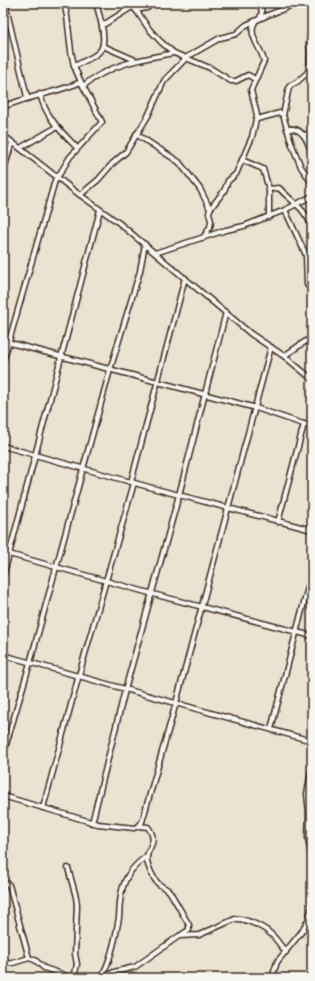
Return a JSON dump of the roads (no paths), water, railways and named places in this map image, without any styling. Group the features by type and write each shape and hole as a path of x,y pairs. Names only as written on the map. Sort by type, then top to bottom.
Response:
{"street":[{"path":"5,3 27,98"},
{"path":"3,362 56,177 59,175 77,148 102,122 74,66 64,3"},
{"path":"74,66 99,52 103,46 103,25 96,3"},
{"path":"128,3 134,8 149,29 174,53 210,68 231,80 236,81 248,76 255,79"},
{"path":"103,25 134,8 147,8 153,3"},
{"path":"259,3 262,12 260,18"},
{"path":"80,195 98,180 112,164 126,152 148,116 164,80 186,57 220,38 236,34 244,27 268,14 299,3"},
{"path":"262,12 268,14"},
{"path":"203,238 211,224 208,213 224,191 228,181 236,174 252,137 256,119 256,110 251,90 264,61 252,34 252,26 255,21"},
{"path":"312,24 307,73 289,87 283,115 300,167 312,183"},
{"path":"103,46 134,60"},
{"path":"3,107 40,94 63,90 82,84 103,72 134,60 174,53"},
{"path":"40,94 46,112 57,127 77,148"},
{"path":"256,119 280,113 283,115"},
{"path":"20,148 57,127"},
{"path":"287,129 296,129 304,135 312,154"},
{"path":"304,135 312,132"},
{"path":"136,134 179,162 197,185 210,209"},
{"path":"3,135 145,244 251,334 284,356 312,379"},
{"path":"3,173 12,142"},
{"path":"242,160 262,168 267,179 269,189 269,217"},
{"path":"269,189 279,188 308,216 312,227"},
{"path":"155,253 269,217 312,196"},
{"path":"270,208 280,212"},
{"path":"3,577 100,210"},
{"path":"285,210 306,255 308,285 312,289"},
{"path":"3,755 30,663 110,370 140,271 145,244"},
{"path":"306,255 312,260"},
{"path":"43,808 79,675 107,580 185,278"},
{"path":"92,823 125,690 153,594 226,312"},
{"path":"284,356 312,337"},
{"path":"3,341 256,408 312,427"},
{"path":"139,826 142,822 176,703 256,408 271,347"},
{"path":"278,522 304,424"},
{"path":"3,446 312,530"},
{"path":"9,554 312,636"},
{"path":"271,729 312,572"},
{"path":"3,655 312,741"},
{"path":"312,767 307,794 309,814 308,838 312,860"},
{"path":"3,796 92,823 134,828 139,826 148,827 153,842 147,856 134,866 125,880 121,895 118,923 107,968 101,977"},
{"path":"101,977 135,967 189,930 190,925 170,892 157,882 147,860 147,856"},
{"path":"3,964 30,958 35,960 44,968 73,978 77,964 75,954 77,905 68,868"},
{"path":"3,883 7,883 9,885 30,958"},
{"path":"272,978 277,962 303,930 312,907"},
{"path":"179,936 199,935 235,919 241,919 247,920 272,935 286,952"}]}
